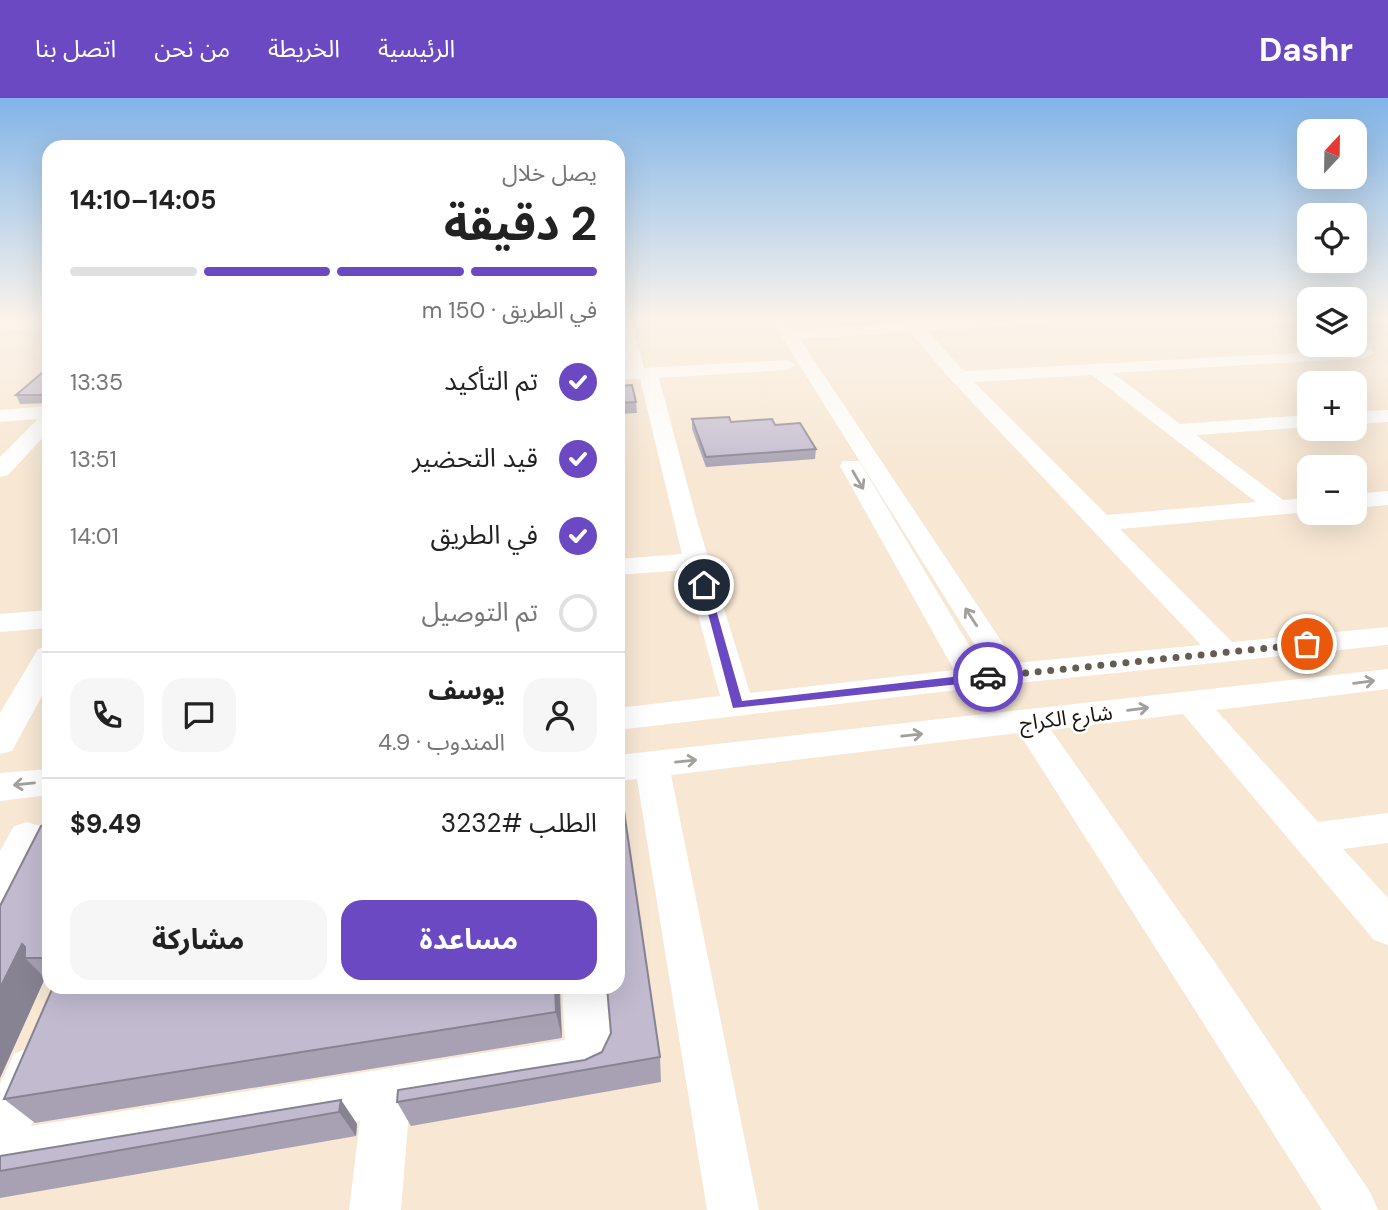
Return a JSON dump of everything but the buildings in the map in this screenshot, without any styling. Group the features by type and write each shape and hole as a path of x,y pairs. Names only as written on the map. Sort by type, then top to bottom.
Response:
{"street":[{"path":"704,370 634,374 697,561 738,705"},
{"path":"792,370 841,432 1008,674"},
{"path":"807,370 974,678"},
{"path":"953,370 1226,653"},
{"path":"959,377 1081,370"},
{"path":"1097,370 1278,508"},
{"path":"0,416 42,413"},
{"path":"1367,417 1388,416"},
{"path":"1176,430 1297,422"},
{"path":"0,470 42,426"},
{"path":"1367,500 1388,498"},
{"path":"1101,523 1297,506"},
{"path":"625,566 697,561"},
{"path":"0,623 42,620"},
{"path":"625,718 1008,674 1388,636"},
{"path":"0,742 42,668"},
{"name":"شارع الكراج","path":"635,766 1388,679"},
{"path":"1191,702 1388,927"},
{"path":"1028,722 1199,975 1352,1210"},
{"path":"635,766 733,1210"},
{"path":"0,787 42,783"},
{"path":"1310,838 1388,828"},
{"path":"0,888 25,837"},
{"path":"44,1037 1,1139 7,1149 24,1152 589,1059 584,994"},
{"path":"375,1210 387,1091"}],"way so far":[{"path":"988,677 1307,644"}],"route":[{"path":"704,585 738,705 988,677"}]}
